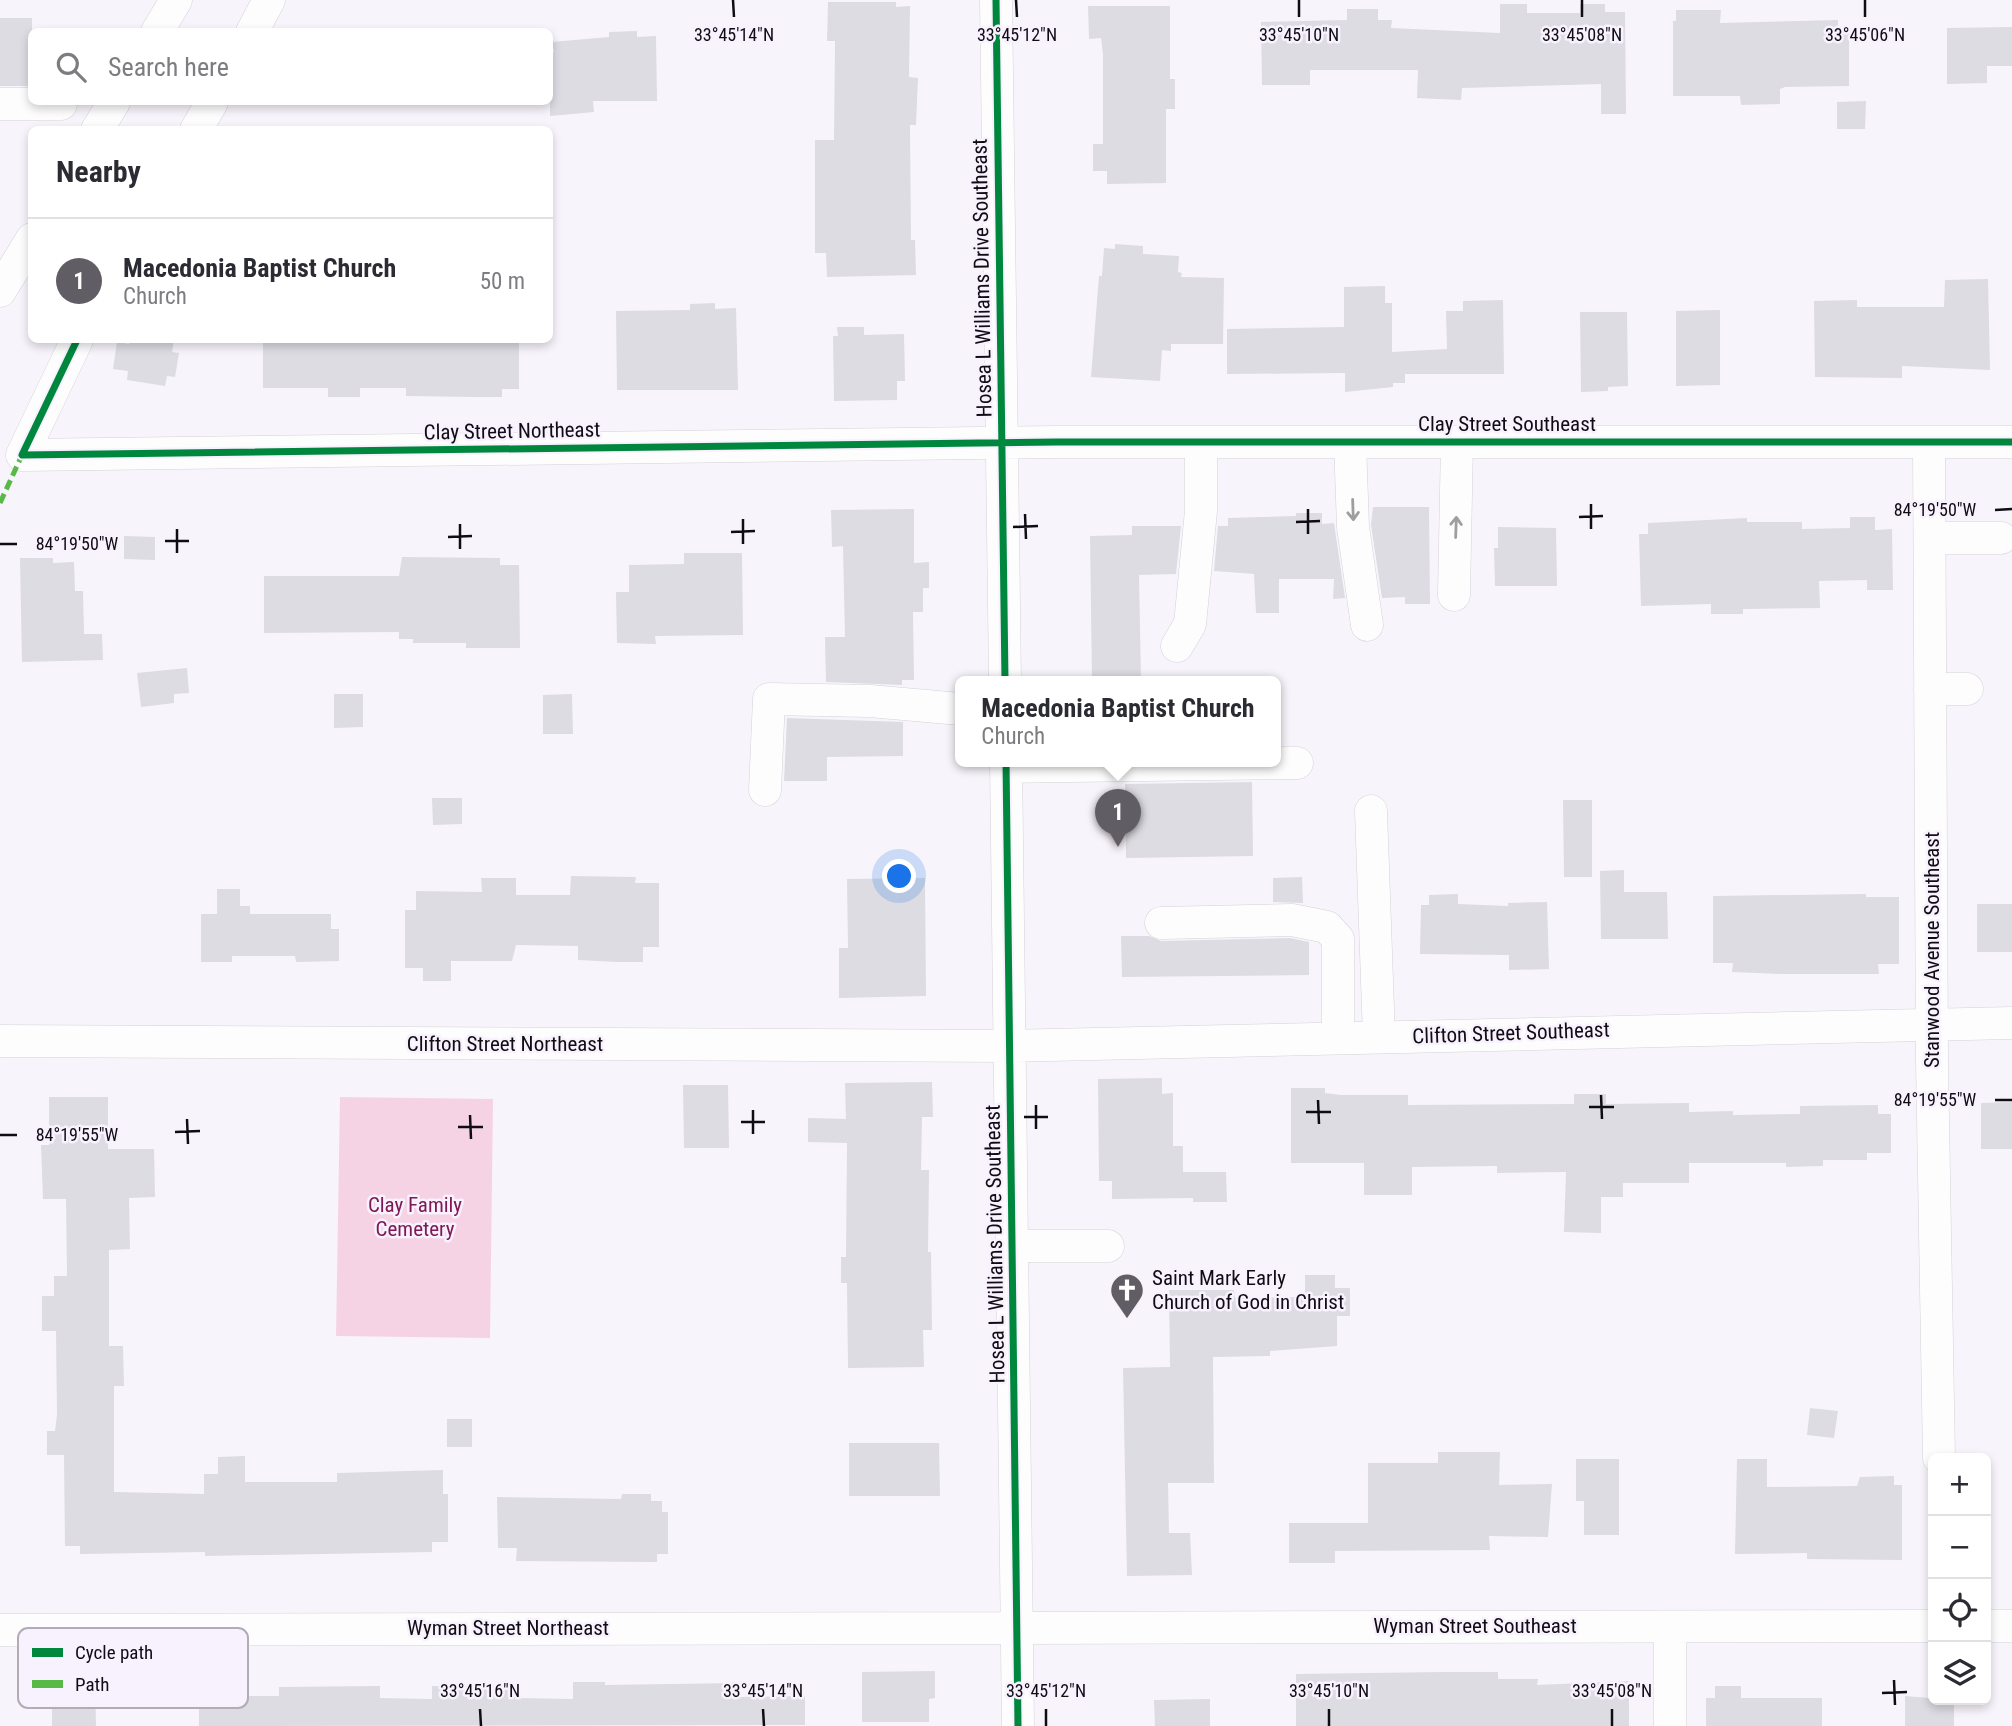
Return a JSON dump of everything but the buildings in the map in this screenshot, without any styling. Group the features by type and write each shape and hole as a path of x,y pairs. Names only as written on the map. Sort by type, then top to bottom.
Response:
{"street":[{"path":"159,28 176,0"},
{"path":"253,28 269,0"},
{"name":"Hosea L Williams Drive Southeast","path":"996,0 1005,676"},
{"path":"0,104 28,104"},
{"path":"99,126 112,105"},
{"path":"198,126 210,105"},
{"path":"0,290 28,245"},
{"name":"Clay Street Northeast","path":"76,343 22,455 1002,443"},
{"path":"1177,646 1190,624 1201,511 1201,442"},
{"path":"1350,442 1353,527 1367,625"},
{"path":"1454,595 1457,442"},
{"name":"Stanwood Avenue Southeast","path":"1929,442 1932,1023 1939,1453"},
{"name":"Clay Street Southeast","path":"1002,443 2012,442"},
{"path":"1930,538 2001,538"},
{"path":"1930,690 1967,689"},
{"path":"765,790 769,699 870,701 955,708"},
{"path":"1281,763 1297,763"},
{"name":"Hosea L Williams Drive Southeast","path":"1006,767 1018,1726"},
{"path":"1371,811 1379,1037"},
{"path":"1161,923 1292,920 1327,927 1338,939 1338,1037"},
{"name":"Clifton Street Southeast","path":"1009,1046 2012,1023"},
{"name":"Clifton Street Northeast","path":"0,1041 1009,1046"},
{"path":"1012,1246 1108,1245"},
{"name":"Wyman Street Southeast","path":"1017,1626 1928,1626"},
{"name":"Wyman Street Northeast","path":"248,1629 1017,1626"},
{"path":"1991,1626 2012,1626"},
{"path":"1670,1627 1670,1726"},
{"name":"Wyman Street Northeast","path":"0,1630 18,1630"}],"green space":[{"name":"Clay Family Cemetery","path":"340,1097 493,1099 490,1338 336,1336"}],"marked path":[{"path":"0,503 22,455"}],"cycle path":[{"path":"996,0 1005,676"},
{"path":"76,343 22,455 1057,442 2012,442"},
{"path":"1006,767 1018,1726"}],"place":[{"name":"Macedonia Baptist Church","path":"1118,847"},
{"name":"Saint Mark Early Church of God in Christ","path":"1127,1320"}]}
